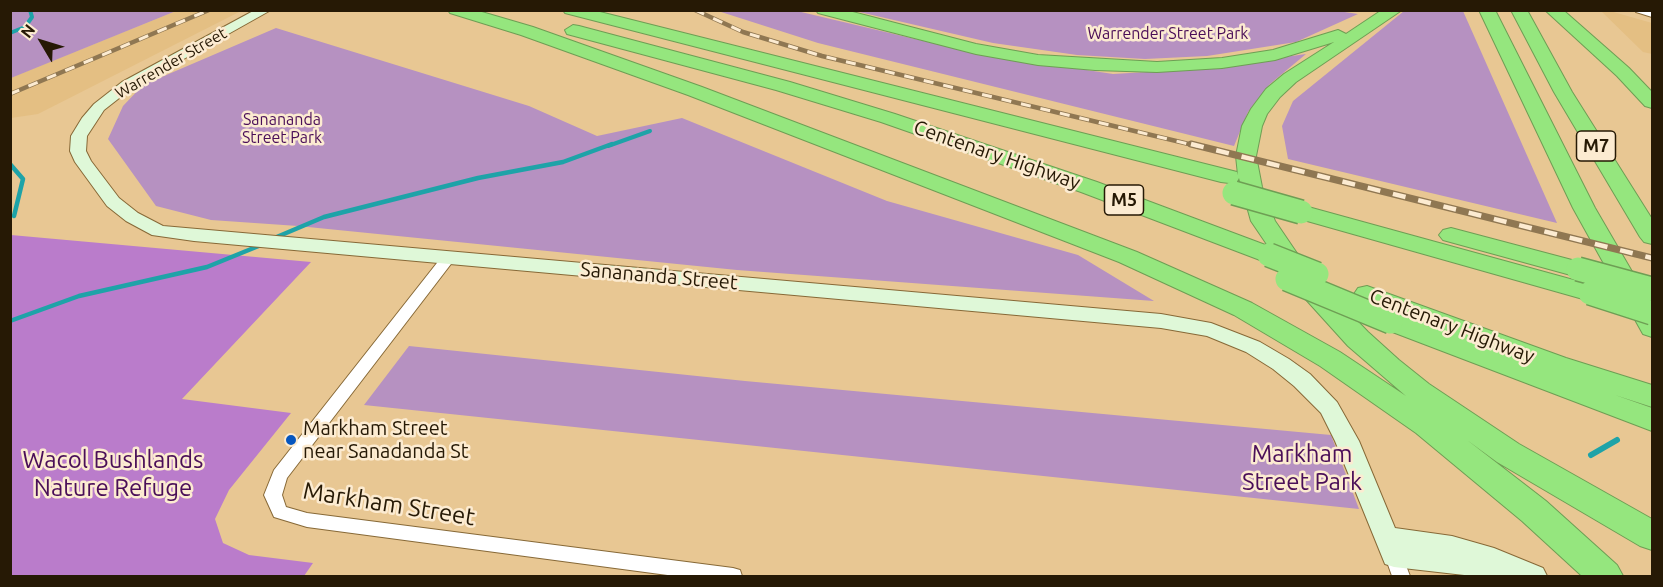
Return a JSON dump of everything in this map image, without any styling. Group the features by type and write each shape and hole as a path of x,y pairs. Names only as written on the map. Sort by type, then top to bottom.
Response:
{"highway":[{"path":"456,10 527,31 663,79 1128,257 1244,309 1330,359 1427,425 1534,511 1605,576"},
{"name":"Centenary Highway","path":"499,10 783,86 978,148 1269,255 1650,403"},
{"name":"Centenary Highway","path":"571,10 928,102 946,113 1298,203"},
{"path":"824,10 1004,55 1068,63 1136,67 1196,66 1254,59 1308,46 1353,28 1372,25"},
{"path":"1394,10 1290,78 1273,93 1258,112 1252,126 1246,156 1251,187 1263,221 1300,277 1350,331 1389,367 1419,391 1508,453 1610,514 1653,536"},
{"name":"M7","path":"1487,10 1584,208 1653,328"},
{"name":"M7","path":"1519,10 1563,92 1653,237"},
{"path":"1553,10 1653,102"},
{"path":"978,148 996,162 1391,322 1650,403"},
{"path":"1298,203 1578,269 1653,290"},
{"path":"1298,203 1653,313"}],"street":[{"name":"Warrender Street","path":"158,231 132,218 113,202 82,162 78,151 79,136 87,121 99,107 127,85 265,10"},
{"path":"1639,10 1653,15"},
{"name":"Sanananda Street","path":"158,231 249,242 449,257 1161,321 1211,330 1253,347 1302,380 1329,408 1347,441 1394,557"},
{"name":"Markham Street","path":"449,257 280,475 273,495 280,512 307,520 696,574 734,576"},
{"path":"1394,557 1452,547 1494,559 1534,576"},
{"path":"1394,557 1470,564 1510,576"}],"shaded area":[{"path":"176,11 241,11 38,114 11,118 10,78"},
{"path":"1601,11 1610,11 1652,23 1652,54 1643,52"}],"green space":[{"path":"11,10 176,10 176,11 11,78"},
{"path":"718,11 797,11 974,53 1113,74 1199,69 1306,54 1270,84 1257,100 1248,112 1234,146 818,43"},
{"name":"Warrender Street Park","path":"855,11 1338,11 1358,14 1296,42 1207,56 1145,59 1077,55 993,43"},
{"path":"1404,11 1463,11 1557,223 1288,159 1282,126 1293,101"},
{"name":"Sanananda Street Park","path":"276,28 529,106 597,136 682,118 887,201 1078,255 1154,301 737,270 298,226 211,220 156,206 108,139 123,106 143,85"},
{"name":"Wacol Bushlands Nature Refuge","path":"11,235 311,262 182,399 291,413 229,490 215,519 223,543 249,555 313,563 304,576 11,576"},
{"name":"Markham Street Park","path":"409,346 745,381 1331,435 1359,509 364,405"}],"waterway":[{"path":"10,33 25,27 32,17 30,10"},
{"path":"608,146 650,131"},
{"path":"272,239 324,217 478,178 563,162 612,144"},
{"path":"10,164 23,179 14,216"},
{"path":"10,321 79,296 207,267 261,245"},
{"path":"1591,455 1617,440"}],"railway":[{"path":"10,94 209,10"},
{"path":"695,10 743,32 822,56 1197,146"},
{"path":"1191,144 1652,258"}],"place":[{"name":"Markham Street near Sanadanda St","path":"291,440"}]}
